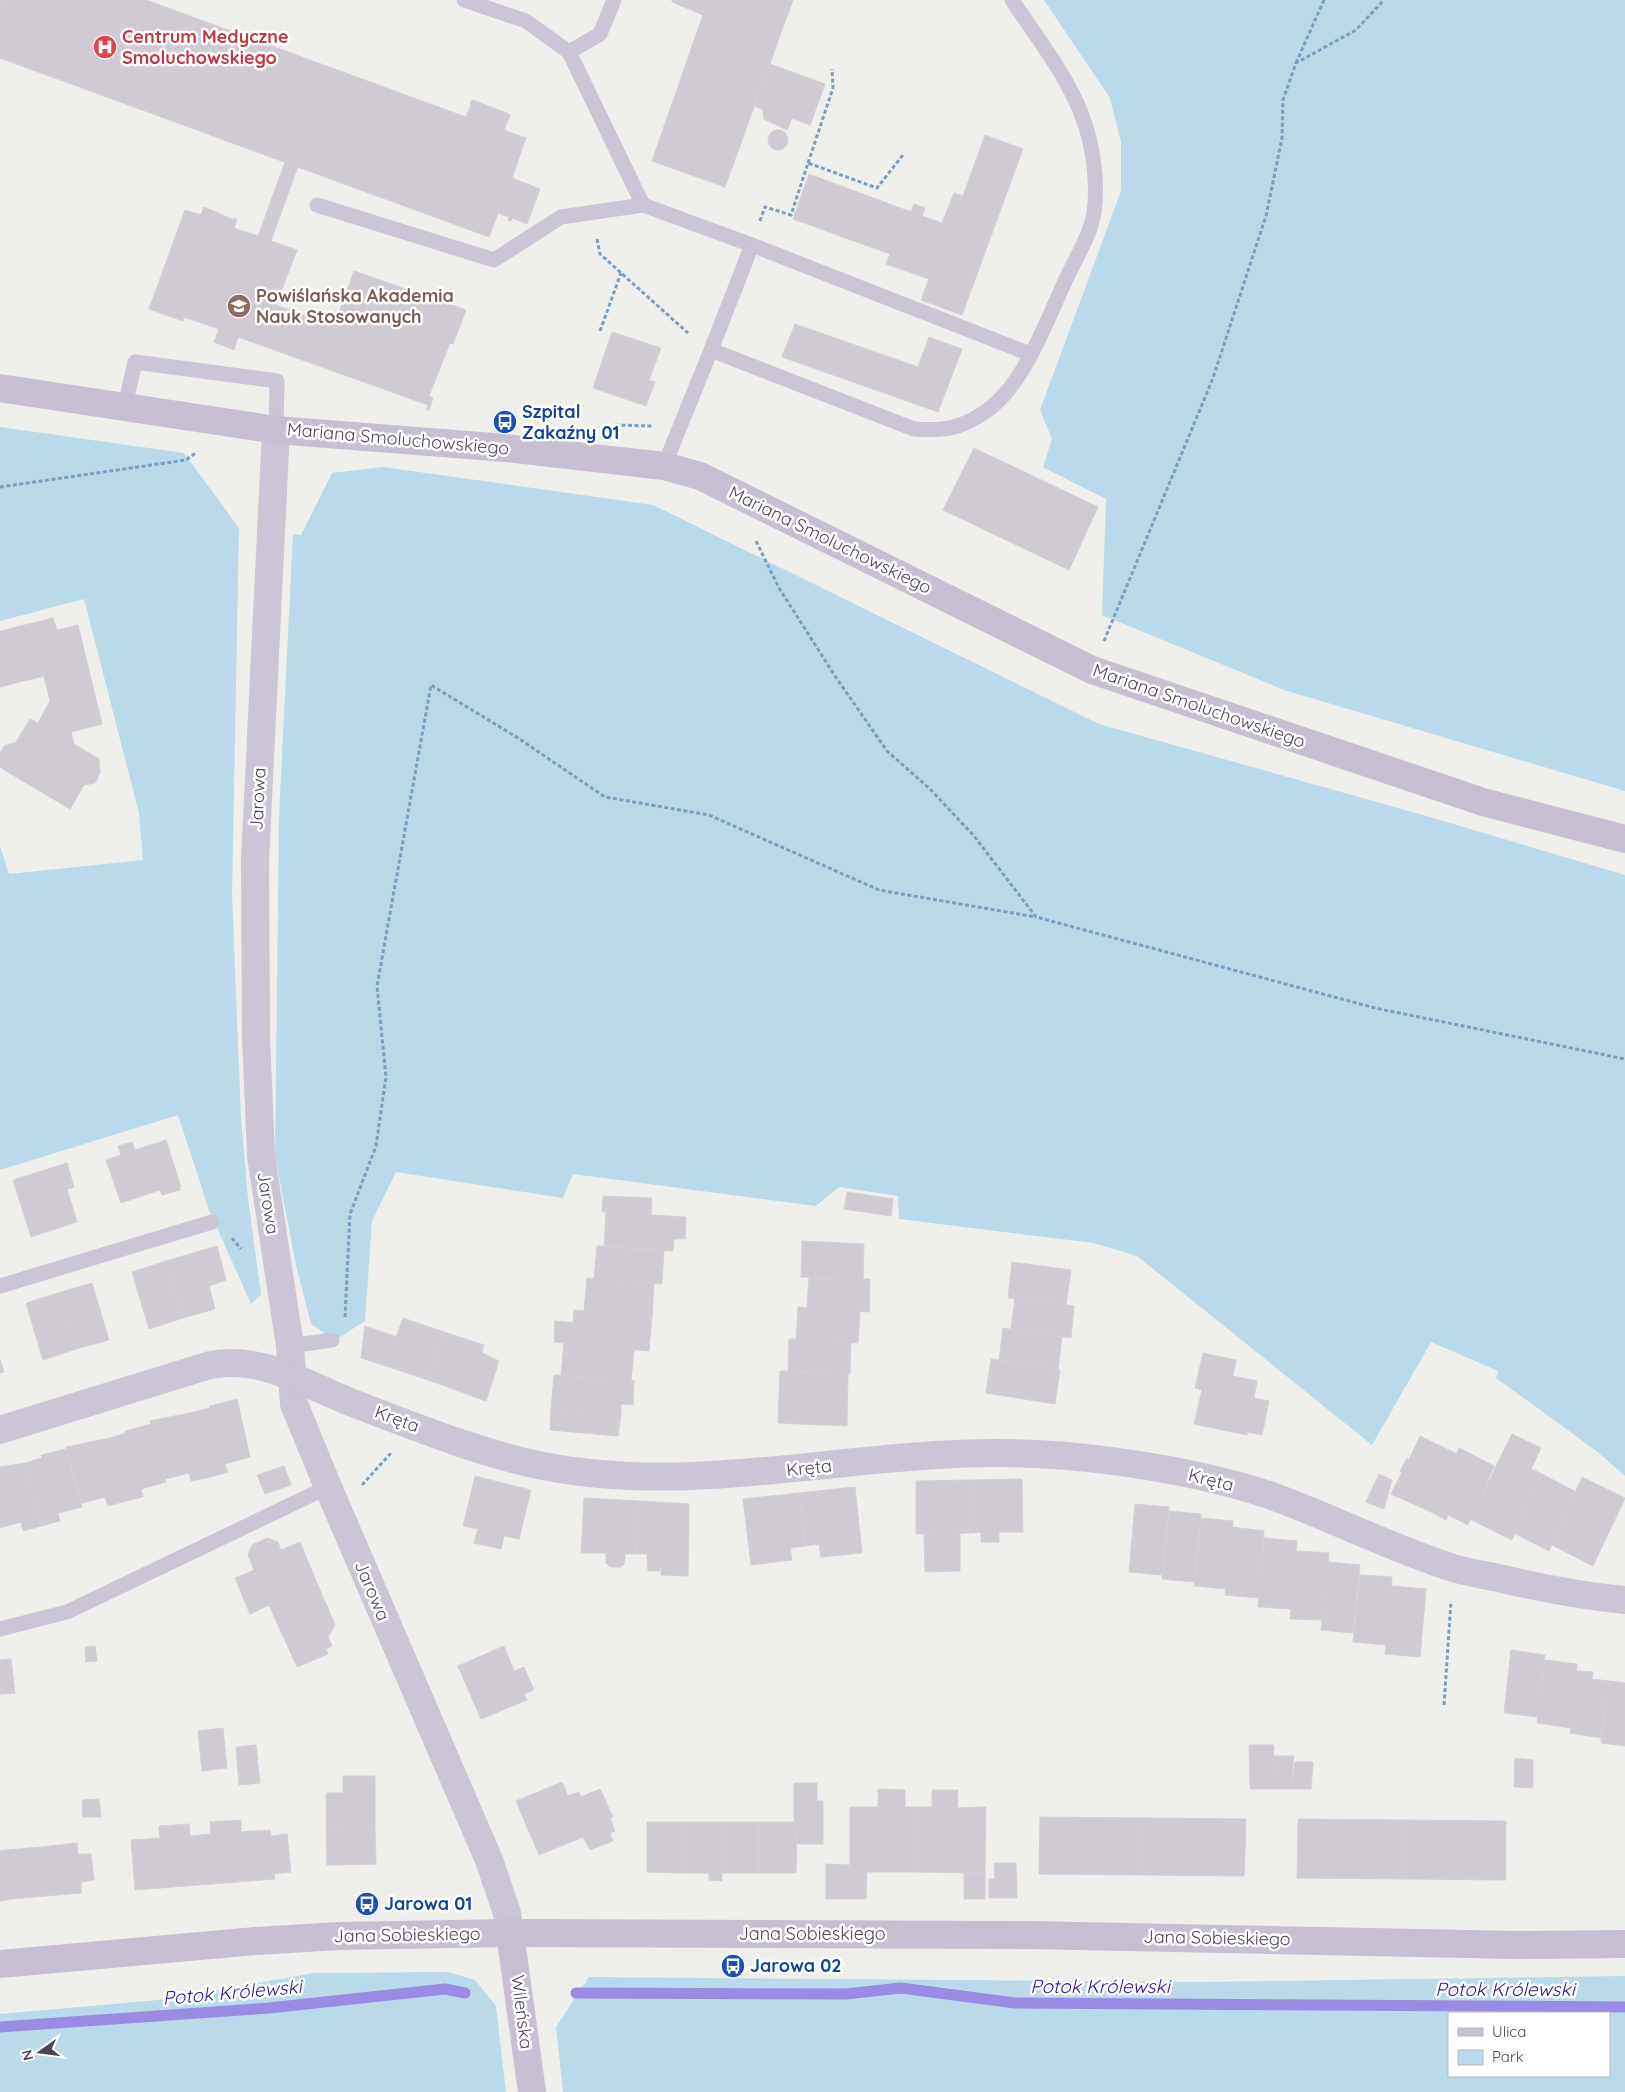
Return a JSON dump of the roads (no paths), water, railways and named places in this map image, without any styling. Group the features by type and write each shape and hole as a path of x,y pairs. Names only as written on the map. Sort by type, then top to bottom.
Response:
{"street":[{"name":"Mariana Smoluchowskiego","path":"0,388 276,430 506,448 664,466 700,476 1092,670 1483,802 1625,839"},
{"name":"Jarowa","path":"276,430 255,860 256,1036 261,1156 290,1346 294,1404 489,1860 507,1913 510,1932"},
{"name":"Kręta","path":"0,1430 210,1365 231,1361 267,1366 415,1427 494,1453 542,1466 595,1474 657,1477 722,1476 938,1454 1024,1453 1110,1461 1207,1477 1270,1496 1453,1568 1574,1595 1625,1600"},
{"name":"Jana Sobieskiego","path":"0,1964 265,1940 339,1936 510,1932 1029,1935 1516,1945 1625,1944"},
{"name":"Wileńska","path":"510,1932 532,2092"}],"lane":[{"path":"464,0 526,21 569,52 643,205"},
{"path":"569,52 600,34 614,0"},
{"path":"711,350 914,429 942,431 962,425 986,411 1007,392 1030,354 1092,224 1096,180 1090,139 1077,100 1012,0"},
{"path":"317,205 494,260 561,216 592,214 643,205 752,245 1030,354"},
{"path":"664,466 752,245"},
{"path":"125,406 135,362 277,381 276,430"},
{"path":"0,1286 212,1222"},
{"path":"290,1346 332,1340"},
{"path":"0,1628 67,1612 328,1487"}],"waterway":[{"name":"Potok Królewski","path":"576,1993 846,1994 901,1988 1015,2003 1625,2007"},
{"name":"Potok Królewski","path":"0,2027 269,2008 445,1989 465,1993"}],"place":[{"name":"Centrum Medyczne Smoluchowskiego","path":"105,47"},
{"name":"Powiślańska Akademia Nauk Stosowanych","path":"239,306"},
{"name":"Szpital Zakaźny 01","path":"505,422"},
{"name":"Jarowa 01","path":"367,1904"},
{"name":"Jarowa 02","path":"733,1966"}]}
